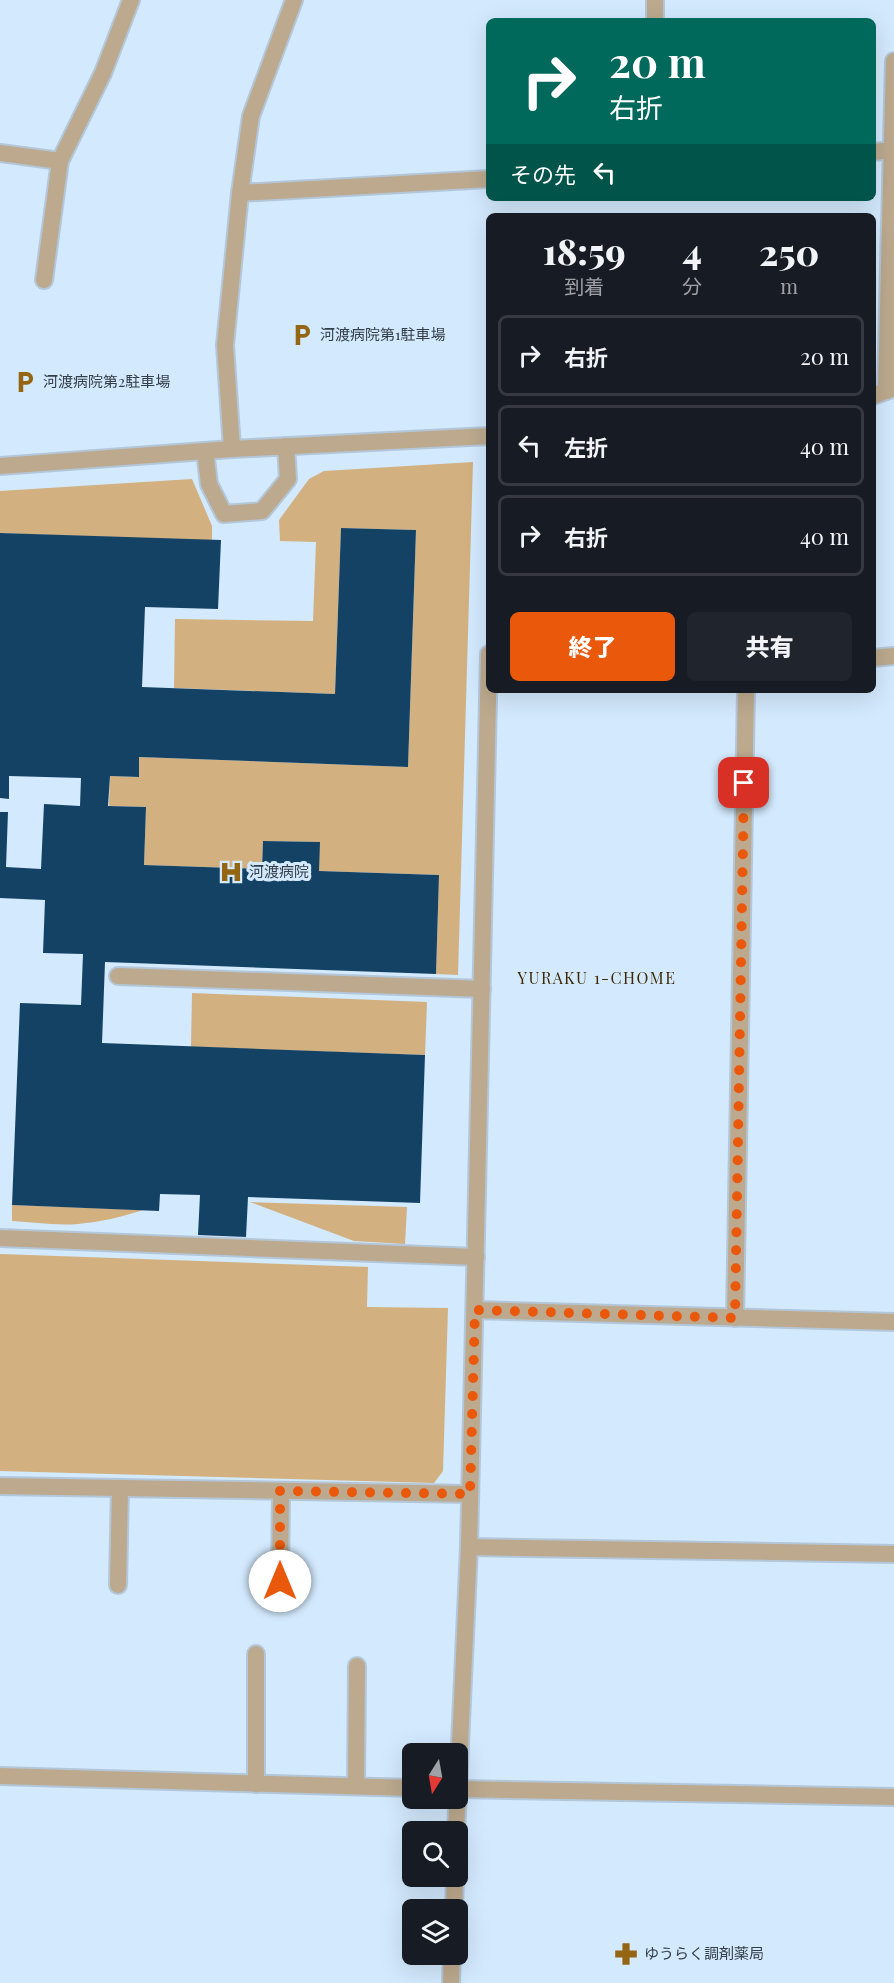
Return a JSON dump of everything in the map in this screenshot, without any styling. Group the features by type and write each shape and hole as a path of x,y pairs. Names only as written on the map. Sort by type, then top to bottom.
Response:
{"street":[{"path":"44,280 60,161 103,73 131,0"},
{"path":"232,449 225,345 240,193 251,116 294,0"},
{"path":"655,0 655,18"},
{"path":"884,392 894,61"},
{"path":"876,152 893,150"},
{"path":"0,153 60,161"},
{"path":"240,193 486,179"},
{"path":"0,466 232,449 486,436"},
{"path":"205,451 209,484 224,514 262,511 288,479 286,446"},
{"path":"876,658 894,656"},
{"path":"460,1743 469,1547 488,693"},
{"path":"735,1318 746,693"},
{"path":"118,976 482,989"},
{"path":"0,1238 476,1257"},
{"path":"475,1310 894,1322"},
{"path":"0,1486 470,1494"},
{"path":"118,1585 120,1488"},
{"path":"280,1491 280,1581"},
{"path":"469,1547 894,1554"},
{"path":"256,1654 256,1784"},
{"path":"356,1786 357,1666"},
{"path":"0,1776 402,1788"},
{"path":"468,1789 894,1797"},
{"path":"451,1983 452,1965"}],"shaded area":[{"path":"473,462 458,975 436,974 439,875 319,871 319,842 263,841 262,869 144,865 146,807 109,806 110,776 138,777 139,757 408,767 416,530 341,528 335,694 174,688 175,619 313,621 316,542 280,541 279,520 309,479 324,471"},
{"path":"192,479 212,526 212,541 0,533 0,491"},
{"path":"192,993 427,1002 425,1055 191,1047"},
{"path":"250,1202 407,1207 405,1244 354,1241"},
{"path":"12,1205 143,1210 103,1221 61,1225 12,1221"},
{"path":"0,1254 368,1267 367,1307 448,1308 443,1471 434,1483 0,1471"}],"building":[{"name":"河渡病院","path":"341,528 416,530 408,767 139,757 139,777 110,776 108,806 146,807 144,865 262,869 263,841 320,842 319,871 439,875 436,974 105,962 102,1043 425,1055 420,1203 248,1197 246,1237 198,1235 200,1195 160,1194 159,1211 12,1205 20,1003 81,1005 83,954 43,953 45,900 0,898 0,812 8,812 6,867 41,869 44,804 80,806 81,778 9,776 9,799 0,798 0,533 221,540 218,609 145,607 142,687 335,694"}],"place":[{"name":"河渡病院第1駐車場","path":"302,335"},
{"name":"河渡病院第2駐車場","path":"25,382"},
{"name":"河渡病院","path":"231,872"},
{"name":"ゆうらく調剤薬局","path":"626,1954"}],"district":[{"name":"YURAKU 1-CHOME","path":"597,978"}],"route":[{"path":"280,1581 280,1491 470,1494 475,1310 735,1318 744,783"}]}
